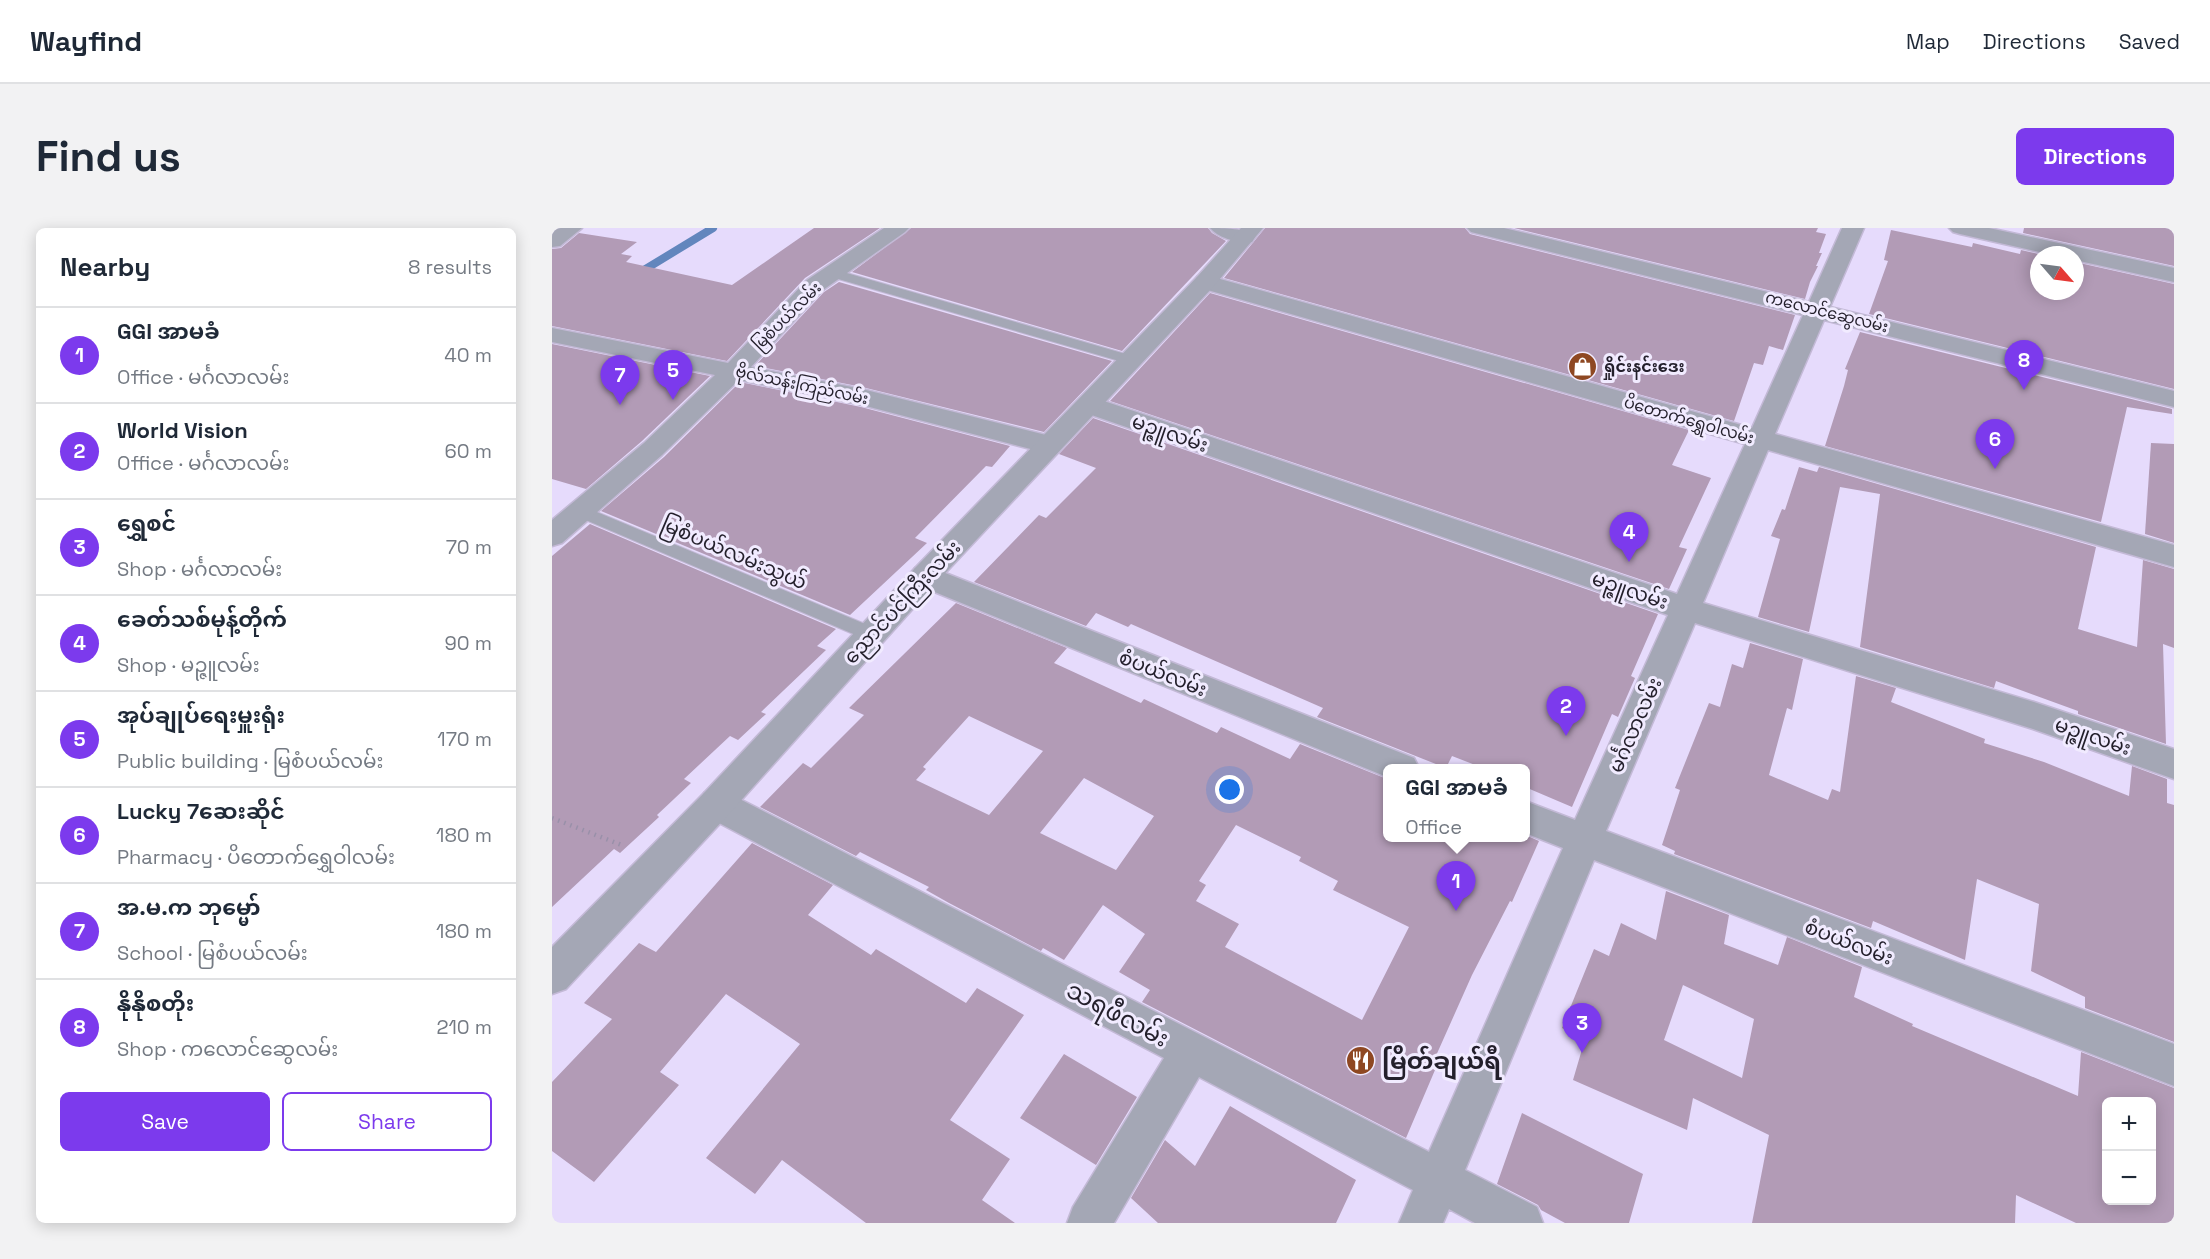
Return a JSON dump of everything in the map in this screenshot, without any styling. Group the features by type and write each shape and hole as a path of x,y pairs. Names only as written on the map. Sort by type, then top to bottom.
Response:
{"street":[{"path":"552,242 571,228"},
{"name":"မြစံပယ်လမ်း","path":"552,536 653,449 734,371 816,285 898,228"},
{"name":"ကလောင်ဆွေလမ်း","path":"1479,228 2174,399"},
{"name":"မင်္ဂလာလမ်း","path":"1421,1223 1584,840 1852,228"},
{"path":"1960,228 2174,275"},
{"name":"ညောင်ပင်ကြီးလမ်း","path":"552,975 716,804 925,576 1205,282 1239,231"},
{"name":"ပိတောက်ရွှေဝါလမ်း","path":"1205,282 2174,556"},
{"name":"ဗိုလ်သန်းကြည်လမ်း","path":"552,335 862,397 1050,445"},
{"name":"မဉ္ဇူလမ်း","path":"1089,405 1686,609 2034,716 2174,764"},
{"name":"စံပယ်လမ်း","path":"925,576 1392,764"},
{"name":"သရဖီလမ်း","path":"716,804 1521,1223"},
{"name":"စံပယ်လမ်း","path":"1530,819 2174,1065"},
{"path":"1089,1223 1191,1052"}],"lane":[{"path":"833,273 1131,360"},
{"name":"မြစံပယ်လမ်းသွယ်","path":"580,511 872,634"}],"path":[{"path":"552,818 662,860"}],"building":[{"path":"814,228 880,228 805,278 727,361 552,326 552,249 561,248 579,233 637,242 621,254 632,256 626,262 732,285"},
{"path":"911,228 1208,228 1226,241 1122,351 852,272"},
{"path":"1265,228 1465,228 1470,234 1795,315 1783,350 1769,346 1763,365 1754,363 1734,421 1224,278"},
{"path":"1514,228 1818,228 1816,232 1826,234 1819,253 1822,253 1816,266 1818,266 1805,299"},
{"path":"2024,228 2174,228 2174,266 2084,246 2023,233"},
{"path":"1891,230 1972,247 1973,243 2020,254 2021,250 2030,252 2030,300 2084,300 2084,264 2174,284 2174,389 1869,314 1888,261 1884,260"},
{"path":"839,282 1112,361 1044,432 862,387 755,366 824,292"},
{"path":"1210,293 1689,430 1672,465 1711,478 1679,547 1687,549 1669,589 1110,401"},
{"path":"1860,332 2172,409 2172,414 2127,407 2101,522 1825,446 1844,386 1848,370 1845,369"},
{"path":"552,344 710,376 642,441 586,489 552,479"},
{"path":"740,382 861,407 1010,446 992,467 986,466 915,538 927,543 850,615 601,511 664,457"},
{"path":"1093,418 1658,614 1631,676 1635,678 1618,717 1612,714 1572,807 1530,789 1530,764 1473,764 1452,756 1448,764 1436,764 1317,717 1323,708 1131,624 1128,627 1096,613 1086,626 974,582 1039,515 1046,518 1096,468 1059,454"},
{"path":"2151,443 2174,444 2174,543 2145,534"},
{"path":"1799,467 1817,472 1819,467 2096,547 2078,629 2137,647 2143,560 2174,569 2174,648 2163,644 2166,744 2078,714 2078,711 1996,681 1994,688 1860,647 1880,494 1840,487 1809,632 1758,617 1780,539 1771,536 1782,509 1785,510"},
{"path":"590,524 836,629 817,646 826,650 761,712 766,714 738,740 730,736 684,779 691,783 657,815 659,817 620,853 614,849 552,907 552,556"},
{"path":"956,603 1067,648 1054,663 1141,703 1144,699 1217,733 1221,727 1290,759 1300,744 1383,777 1383,842 1530,842 1530,837 1539,841 1512,902 1510,901 1472,975 1435,1058 1431,1068 1435,1070 1406,1138 1142,1002 1150,990 1119,972 1145,934 1103,905 1064,960 1043,948 1041,951 949,903 926,890 929,887 860,852 856,856 760,807 803,763 811,768 864,715 849,708","holes":["969,716 1043,751 989,815 916,780 926,769 923,767","1084,778 1154,816 1116,870 1040,833","1236,825 1301,857 1299,861 1338,881 1333,890 1409,927 1362,1020 1225,947 1239,924 1196,901 1206,885 1199,881"]},
{"path":"1750,643 1803,659 1792,710 1787,708 1769,775 1828,800 1832,789 1840,792 1856,676 1896,688 1891,702 1985,739 1984,743 2044,762 2129,796 2132,766 2167,779 2167,803 2174,805 2174,1042 2085,1008 2085,997 2031,971 2039,904 1977,879 1965,960 1873,921 1871,928 1674,854 1675,851 1662,845 1680,790 1675,788 1709,703 1720,707 1732,664 1743,668"},
{"path":"752,843 833,885 808,915 871,955 876,949 966,1003 977,988 1024,1015 950,1120 1010,1159 982,1200 1015,1223 866,1223 782,1160 755,1194 706,1158 800,1044 726,994 660,1072 679,1085 594,1182 552,1151 552,1082 612,1019 584,1003 639,943 656,952"},
{"path":"1666,891 1729,915 1724,944 1778,965 1787,937 1862,967 1854,997 1913,1024 1912,1026 2078,1096 2081,1052 2174,1088 2174,1223 2076,1223 2016,1195 2015,1223 1752,1223 1769,1135 1693,1098 1687,1130 1573,1080 1585,1039 1562,1028 1594,949 1609,956 1621,923 1656,940","holes":["1683,985 1754,1019 1742,1078 1664,1040"]},
{"path":"1064,1054 1137,1097 1096,1165 1020,1118"},
{"path":"1230,1106 1356,1180 1336,1223 1158,1223 1131,1198 1165,1140 1195,1166"},
{"path":"1522,1113 1643,1174 1629,1223 1565,1223 1541,1210 1538,1205 1497,1184"}],"waterway":[{"path":"639,273 713,228"}],"place":[{"name":"ရှိုင်းနင်းဒေး","path":"1582,366"},
{"name":"နိုနိုစတိုး","path":"2024,390"},
{"name":"အုပ်ချုပ်ရေးမှူးရုံး","path":"673,400"},
{"name":"အ.မ.က ဘုမ္မော်","path":"620,405"},
{"name":"Lucky 7ဆေးဆိုင်","path":"1995,469"},
{"name":"ခေတ်သစ်မုန့်တိုက်","path":"1629,562"},
{"name":"World Vision","path":"1566,736"},
{"name":"GGI အာမခံ","path":"1456,911"},
{"name":"ရွှေစင်","path":"1582,1053"},
{"name":"မြိတ်ချယ်ရီ","path":"1361,1060"}]}
